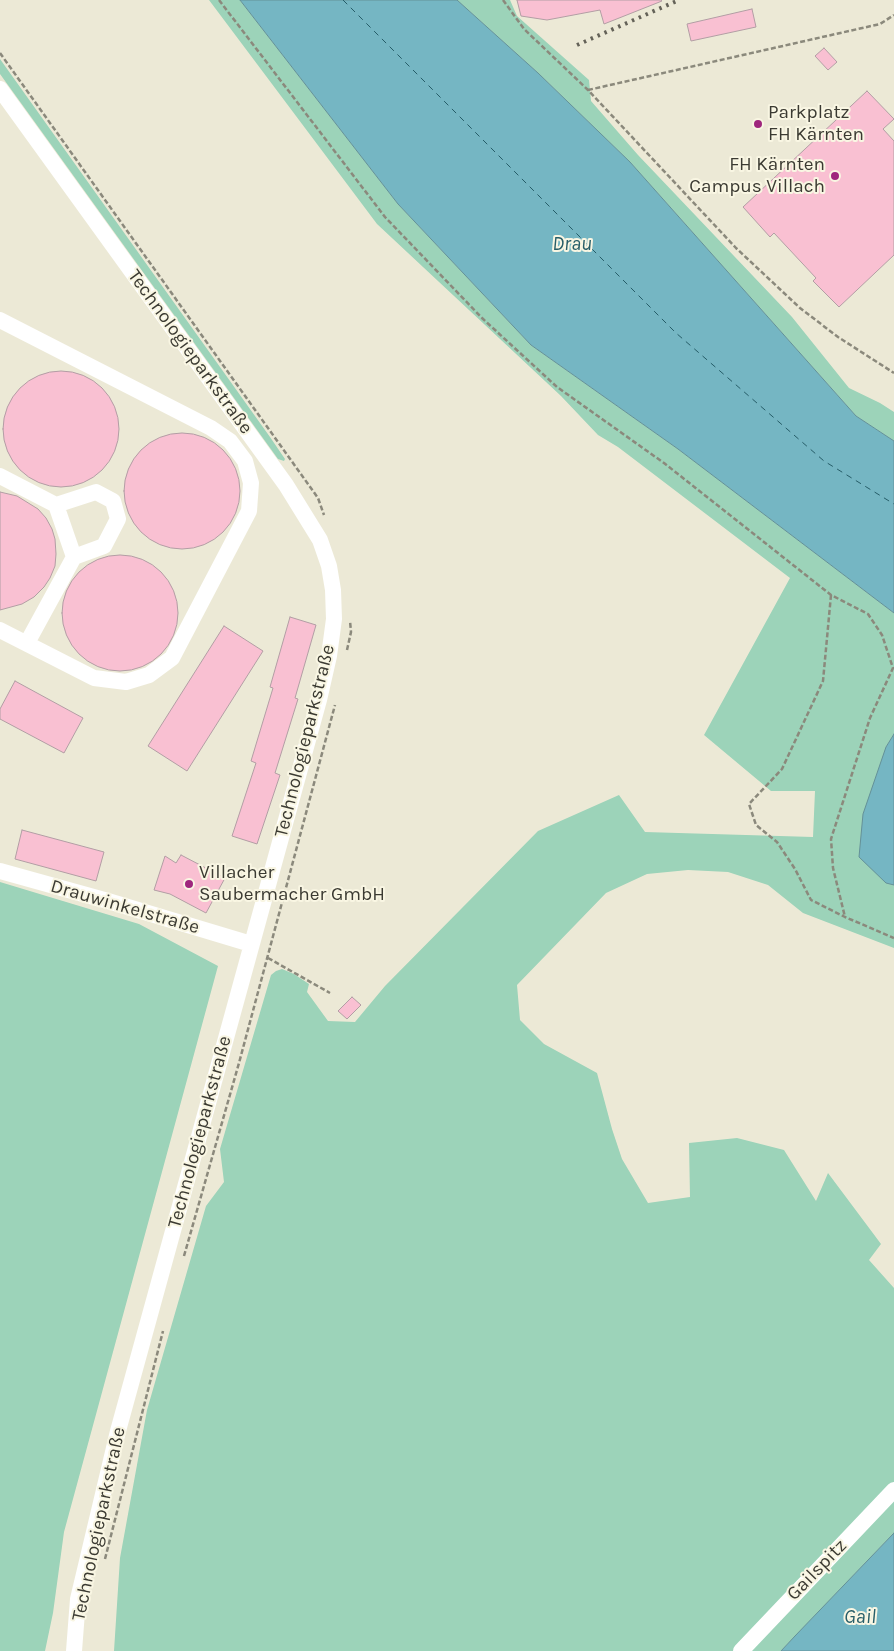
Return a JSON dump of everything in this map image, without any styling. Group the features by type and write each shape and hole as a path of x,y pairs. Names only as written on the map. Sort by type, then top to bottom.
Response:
{"street":[{"name":"Technologieparkstraße","path":"0,89 286,485 320,540 329,566 333,590 334,619 329,656 319,700 118,1431 78,1600 74,1651"},
{"path":"0,320 218,432 230,441 245,461 251,483 249,511 172,658 149,675 126,682 94,678 0,630"},
{"path":"0,476 56,505 74,557"},
{"path":"26,643 74,557 104,546 118,519 113,501 96,492 56,505"},
{"name":"Drauwinkelstraße","path":"0,871 251,944"},
{"name":"Gailspitz","path":"741,1651 894,1490"}],"path":[{"path":"220,0 385,217 482,318 556,388 664,463 831,595 868,614 882,635 894,668 870,718 831,839 833,868 845,917"},
{"path":"504,0 524,28 588,90 736,248 786,294 838,337 894,373"},
{"path":"588,90 880,24 894,15"},
{"path":"0,53 318,498 325,516"},
{"path":"831,595 823,681 782,769 748,804 756,825 777,842 796,869 811,900 894,938"},
{"path":"347,651 351,632 350,614"},
{"path":"182,1264 268,957 336,699"},
{"path":"251,944 268,957 330,993"},
{"path":"105,1560 163,1331"}],"green space":[{"path":"209,0 240,0 398,204 531,345 678,449 894,613 894,734 886,747 886,883 894,885 894,948 803,913 768,885 728,872 688,870 647,874 606,893 517,985 520,1020 544,1044 597,1073 622,1159 648,1203 690,1197 689,1143 737,1138 784,1150 816,1201 828,1173 881,1244 869,1260 894,1288 894,1533 781,1651 114,1651 120,1558 147,1410 206,1206 224,1182 220,1149 271,975 282,969 309,984 307,992 328,1021 355,1022 385,986 538,831 619,795 645,832 813,837 815,791 771,791 704,735 790,578 618,447 598,435 561,396 377,224"},
{"path":"457,0 510,0 517,16 589,80 591,101 638,155 792,317 849,388 894,412 894,441 856,416 630,162 538,73"},
{"path":"0,59 270,437 285,459 284,461 278,459 0,74"},
{"path":"0,882 139,924 218,966 64,1532 53,1613 45,1651 0,1651"}],"water":[{"name":"Drau","path":"240,0 457,0 538,73 630,162 856,416 894,441 894,613 678,449 531,345 398,204"},
{"path":"894,734 894,885 886,883 859,857 863,814 886,747"},
{"name":"Gail","path":"894,1533 894,1651 781,1651 795,1636"}],"building":[{"path":"517,0 662,1 604,24 600,10 547,20 521,16"},
{"path":"752,9 756,27 691,41 687,24"},
{"path":"824,48 837,62 828,70 815,56"},
{"name":"FH Kärnten Campus Villach","path":"867,91 894,119 883,129 894,141 894,255 839,307 813,281 816,278 774,233 770,237 743,207"},
{"path":"61,371 83,376 102,388 114,407 119,429 114,451 102,470 83,482 61,487 39,482 20,470 8,451 3,429 8,407 20,388 39,376"},
{"path":"182,433 204,437 223,450 236,469 240,491 236,513 223,532 204,545 182,549 160,545 141,532 128,513 124,491 128,469 141,450 160,437"},
{"path":"0,492 17,496 38,509 52,529 56,554 55,566 50,578 34,597 22,604 0,610"},
{"path":"120,555 142,560 161,572 173,591 178,613 173,635 161,654 142,666 120,671 98,666 79,654 67,635 62,613 67,591 79,572 98,560"},
{"path":"290,617 316,625 295,698 298,699 275,773 280,775 257,844 232,836 256,763 251,761 273,688 270,687"},
{"path":"224,626 263,651 187,771 148,746"},
{"path":"15,681 83,718 64,753 0,719 0,709"},
{"path":"22,830 104,852 96,881 15,859"},
{"name":"Villacher Saubermacher GmbH","path":"181,855 225,878 206,913 170,894 154,890 165,856 176,863"},
{"path":"352,997 361,1005 347,1019 338,1011"}],"ferry route":[{"path":"343,0 676,333 824,461 894,504"}],"railway":[{"path":"577,45 679,0"}],"place":[{"name":"Parkplatz FH Kärnten","path":"758,124"},
{"name":"FH Kärnten Campus Villach","path":"835,176"},
{"name":"Villacher Saubermacher GmbH","path":"189,884"}]}
